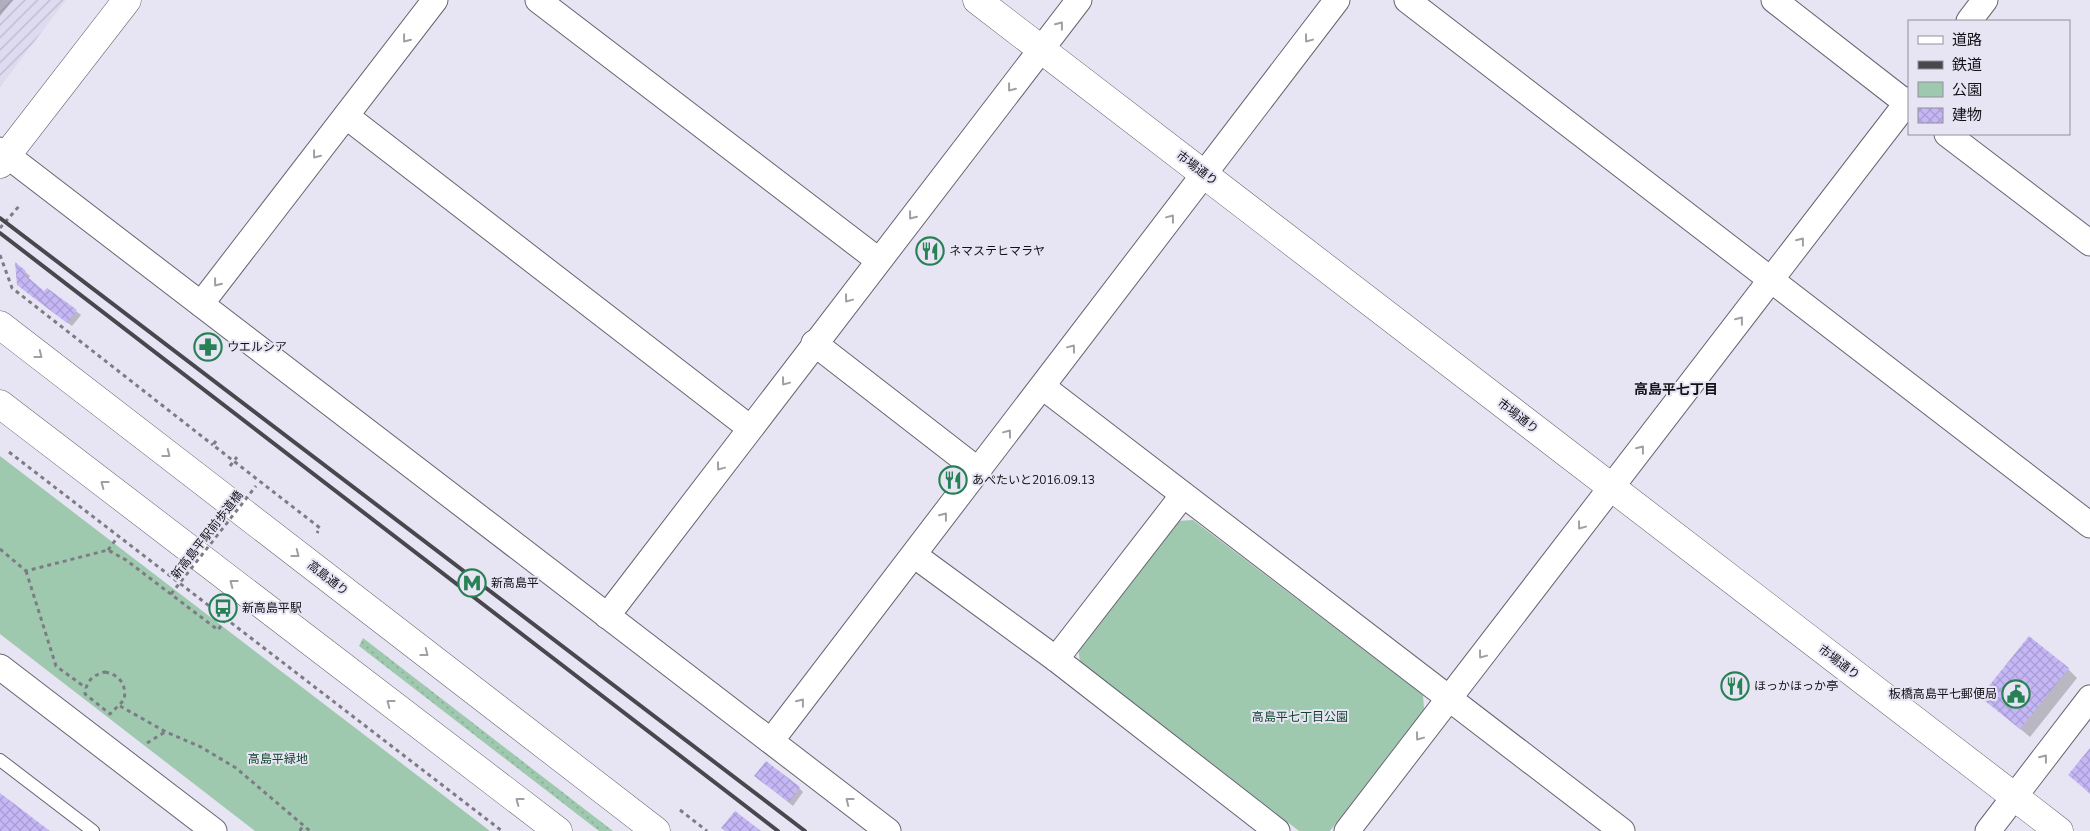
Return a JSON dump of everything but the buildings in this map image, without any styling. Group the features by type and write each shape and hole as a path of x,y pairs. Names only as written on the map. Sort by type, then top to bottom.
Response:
{"street":[{"path":"127,0 2,157 201,304 888,831"},
{"path":"201,304 435,0"},
{"path":"538,0 878,260"},
{"name":"市場通り","path":"977,0 2059,831"},
{"path":"607,616 814,343 1079,0"},
{"path":"771,741 979,472 1337,0"},
{"path":"1407,0 2090,525"},
{"path":"1347,831 1908,102 1774,0"},
{"path":"1970,20 1985,0"},
{"path":"346,116 750,428"},
{"path":"1948,135 2090,243"},
{"name":"高島通り","path":"0,325 656,831"},
{"path":"814,343 979,472"},
{"path":"1043,387 1622,831"},
{"path":"0,404 558,831"},
{"path":"1056,659 1183,495"},
{"path":"914,554 1056,659 1277,831"},
{"path":"0,667 214,831"},
{"path":"1988,831 2090,698"}],"lane":[{"path":"0,760 93,831"}],"path":[{"path":"0,228 20,205"},
{"path":"0,255 12,288 320,528 317,533"},
{"path":"213,445 216,441"},
{"path":"6,450 117,538 502,831"},
{"path":"230,466 237,457"},
{"name":"新高島平駅前歩道橋","path":"171,594 256,486"},
{"path":"26,571 108,550 117,538"},
{"path":"0,549 26,571 56,666 86,688"},
{"path":"108,550 126,560 218,630 225,620"},
{"path":"105,672 112,673 122,681 125,687 124,700 120,706 110,714 85,694 86,688 93,676 105,672"},
{"path":"120,706 166,732 201,747 236,768 310,831"},
{"path":"300,831 303,825"}],"shaded area":[{"path":"0,0 66,0 0,87"}],"green space":[{"name":"高島平緑地","path":"0,456 490,831 255,831 0,634"},
{"name":"高島平七丁目公園","path":"1193,520 1423,695 1424,709 1330,831 1299,831 1080,662 1078,647 1176,521"},
{"path":"363,638 613,831 599,831 359,646"}],"railway":[{"path":"0,218 805,831"},
{"path":"0,233 778,831"}],"place":[{"name":"ネマステヒマラヤ","path":"930,251"},
{"name":"ウエルシア","path":"208,347"},
{"name":"あぺたいと2016.09.13","path":"953,480"},
{"name":"新高島平","path":"472,583"},
{"name":"新高島平駅","path":"223,608"},
{"name":"ほっかほっか亭","path":"1735,686"},
{"name":"板橋高島平七郵便局","path":"2016,694"}],"district":[{"name":"高島平七丁目","path":"1676,389"}]}
